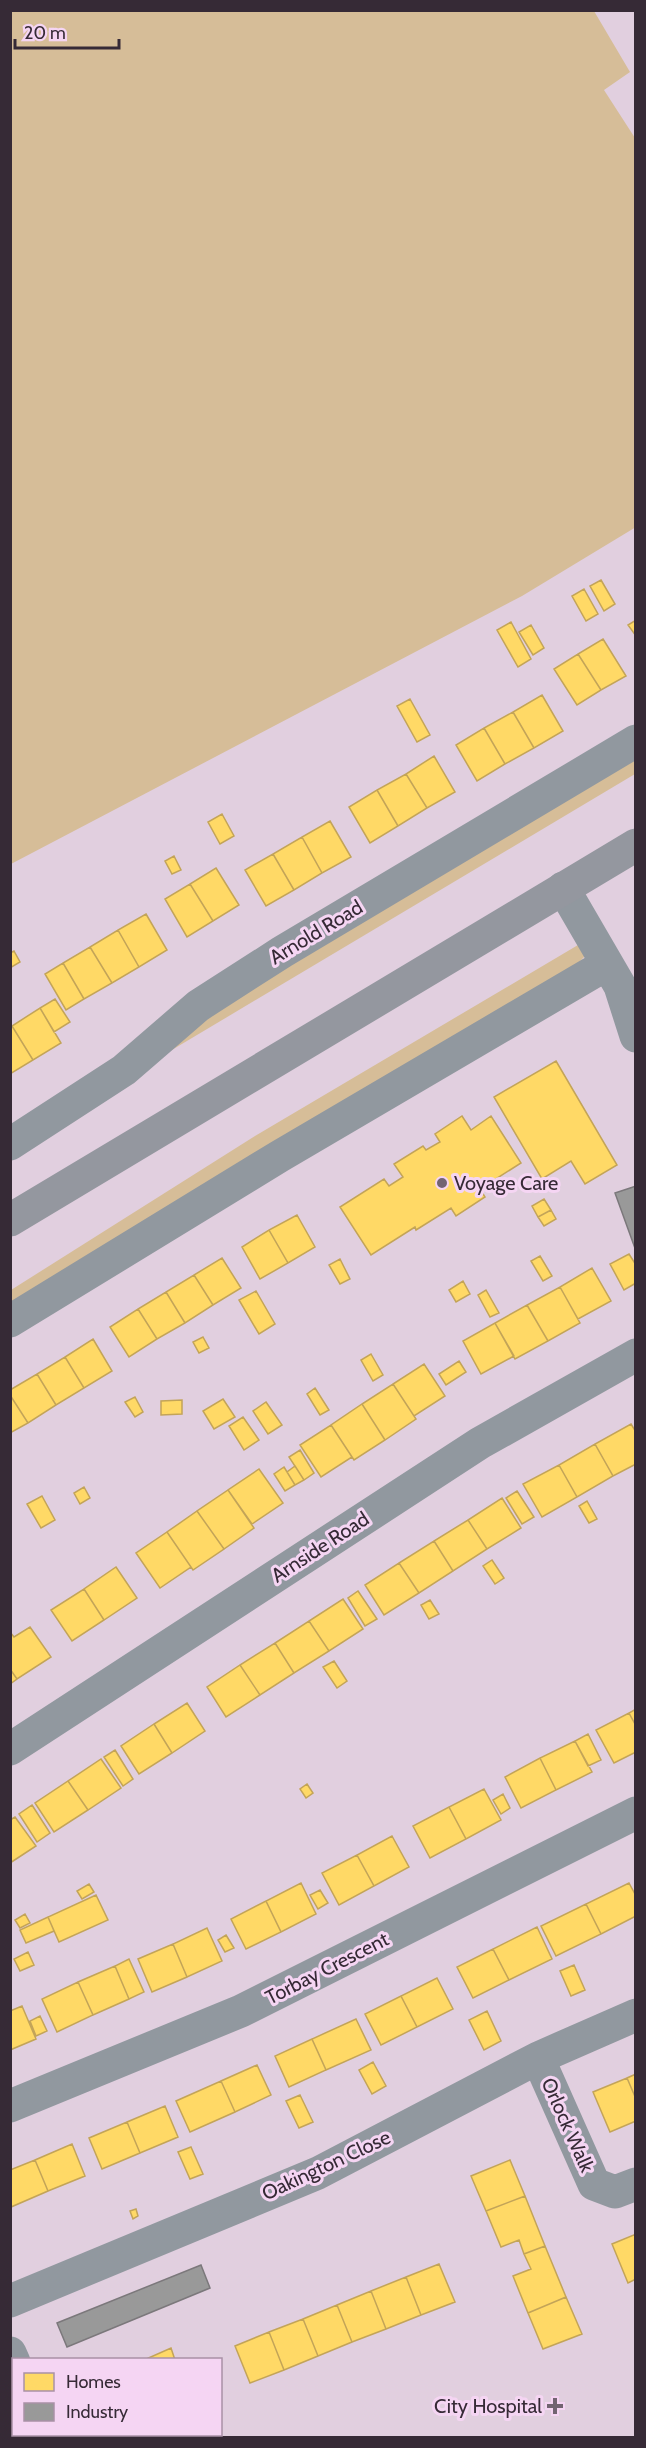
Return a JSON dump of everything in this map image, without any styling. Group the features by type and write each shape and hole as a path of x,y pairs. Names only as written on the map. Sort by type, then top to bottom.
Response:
{"main road":[{"path":"10,1220 636,845"}],"street":[{"name":"Arnold Road","path":"10,1144 124,1070 198,1006 636,741"},
{"path":"563,888 620,986 636,1036"},
{"path":"10,1321 280,1156 607,964"},
{"name":"Arnside Road","path":"10,1749 480,1443 636,1355"},
{"name":"Torbay Crescent","path":"10,2106 241,2011 636,1813"},
{"name":"Oakington Close","path":"10,2301 318,2173 538,2058 636,2015"},
{"name":"Orlock Walk","path":"538,2058 594,2184 615,2192 636,2184"}],"shaded area":[{"path":"11,10 594,11 630,72 604,90 635,138 636,527 522,596 11,864"},
{"path":"635,754 635,774 150,1063 210,1011"},
{"path":"578,945 585,956 565,977 11,1307 11,1290 255,1136"}],"building: Homes":[{"path":"601,580 615,604 604,611 590,586"},
{"path":"584,589 598,614 586,621 572,596"},
{"path":"636,620 636,636 628,625"},
{"path":"511,622 531,659 518,667 497,630"},
{"path":"531,625 544,648 533,655 519,632"},
{"path":"603,639 626,676 601,690 578,654"},
{"path":"578,654 601,690 577,705 554,669"},
{"path":"542,695 563,731 534,748 513,712"},
{"path":"410,699 430,735 417,742 397,706"},
{"path":"513,712 534,748 505,764 484,728"},
{"path":"484,728 505,764 477,781 456,745"},
{"path":"434,756 455,792 427,808 406,774"},
{"path":"406,774 427,808 398,826 377,790"},
{"path":"377,790 398,826 370,843 349,807"},
{"path":"222,814 234,836 220,844 208,822"},
{"path":"330,821 351,857 322,873 302,837"},
{"path":"302,837 322,873 294,890 273,854"},
{"path":"273,854 294,890 266,906 245,870"},
{"path":"174,856 181,870 172,874 165,861"},
{"path":"216,868 239,905 213,921 190,884"},
{"path":"190,884 213,921 187,937 165,899"},
{"path":"146,914 167,950 139,967 118,930"},
{"path":"118,930 139,967 112,983 90,947"},
{"path":"90,947 112,983 84,999 63,963"},
{"path":"14,951 20,962 10,968 10,953"},
{"path":"63,963 84,999 66,1010 45,974"},
{"path":"55,999 70,1022 54,1032 40,1008"},
{"path":"40,1008 61,1043 33,1060 12,1026"},
{"path":"12,1026 33,1060 10,1074 10,1027"},
{"path":"556,1061 617,1165 585,1184 571,1161 542,1179 494,1097"},
{"name":"Voyage Care","path":"462,1116 471,1130 491,1116 521,1163 480,1189 485,1197 456,1216 451,1208 416,1230 415,1227 371,1255 340,1207 384,1179 389,1186 403,1177 394,1164 423,1146 426,1150 440,1142 435,1134"},
{"path":"544,1199 551,1210 538,1217 532,1206"},
{"path":"551,1210 556,1219 544,1226 538,1217"},
{"path":"297,1215 315,1247 288,1263 269,1230"},
{"path":"269,1230 288,1263 260,1279 242,1247"},
{"path":"629,1254 636,1265 636,1283 624,1290 610,1264"},
{"path":"540,1256 552,1276 543,1281 531,1261"},
{"path":"222,1258 241,1288 213,1305 194,1275"},
{"path":"340,1259 350,1279 340,1284 329,1265"},
{"path":"592,1268 611,1301 578,1319 560,1287"},
{"path":"194,1275 213,1305 185,1323 166,1292"},
{"path":"463,1281 470,1294 456,1302 449,1290"},
{"path":"560,1287 580,1323 548,1341 527,1305"},
{"path":"486,1290 499,1313 490,1317 478,1295"},
{"path":"256,1291 275,1324 259,1334 239,1300"},
{"path":"166,1292 185,1323 157,1339 138,1309"},
{"path":"527,1305 548,1341 515,1359 495,1323"},
{"path":"138,1309 157,1339 129,1357 110,1327"},
{"path":"495,1323 514,1356 481,1374 463,1341"},
{"path":"203,1337 209,1348 199,1353 193,1342"},
{"path":"93,1339 112,1371 84,1388 65,1357"},
{"path":"371,1354 383,1375 373,1381 361,1360"},
{"path":"65,1357 84,1388 56,1405 37,1374"},
{"path":"459,1361 466,1372 446,1385 439,1374"},
{"path":"424,1364 445,1396 414,1416 393,1384"},
{"path":"37,1374 56,1405 28,1423 10,1395 10,1390"},
{"path":"393,1384 416,1419 385,1440 362,1404"},
{"path":"315,1388 329,1410 320,1415 307,1394"},
{"path":"10,1395 28,1423 10,1433"},
{"path":"135,1397 143,1412 135,1417 125,1402"},
{"path":"223,1399 235,1417 214,1429 203,1411"},
{"path":"182,1400 182,1414 161,1415 161,1401"},
{"path":"266,1402 282,1425 268,1434 253,1411"},
{"path":"362,1404 385,1440 354,1460 331,1425"},
{"path":"243,1417 259,1440 244,1450 229,1426"},
{"path":"631,1424 636,1432 636,1464 613,1476 595,1444"},
{"path":"331,1425 352,1457 321,1477 300,1445"},
{"path":"595,1444 613,1476 577,1497 559,1465"},
{"path":"300,1450 314,1473 304,1480 289,1457"},
{"path":"559,1465 577,1497 542,1517 523,1484"},
{"path":"295,1466 304,1480 295,1485 287,1472"},
{"path":"284,1467 295,1485 285,1491 274,1474"},
{"path":"259,1469 283,1503 252,1524 228,1490"},
{"path":"84,1487 90,1498 80,1504 74,1493"},
{"path":"228,1490 254,1528 224,1549 197,1511"},
{"path":"517,1491 534,1517 522,1524 506,1498"},
{"path":"42,1496 55,1520 41,1528 27,1504"},
{"path":"502,1498 521,1528 487,1549 468,1520"},
{"path":"587,1501 597,1519 589,1523 579,1506"},
{"path":"197,1511 224,1549 193,1570 167,1532"},
{"path":"468,1520 487,1549 453,1571 434,1541"},
{"path":"167,1532 191,1567 160,1588 136,1553"},
{"path":"434,1541 453,1571 419,1593 399,1563"},
{"path":"492,1560 504,1578 495,1584 483,1566"},
{"path":"399,1563 419,1593 384,1615 365,1585"},
{"path":"116,1567 137,1598 104,1620 84,1589"},
{"path":"84,1589 104,1620 72,1641 51,1610"},
{"path":"358,1591 377,1619 365,1626 348,1598"},
{"path":"343,1599 363,1629 329,1651 309,1621"},
{"path":"430,1600 439,1614 429,1619 421,1605"},
{"path":"309,1621 329,1651 294,1673 275,1643"},
{"path":"30,1627 51,1657 17,1679 10,1669 10,1632 14,1637"},
{"path":"275,1643 294,1673 260,1695 240,1665"},
{"path":"334,1661 347,1681 337,1688 323,1667"},
{"path":"240,1665 260,1695 226,1717 207,1687"},
{"path":"10,1669 17,1679 10,1684"},
{"path":"187,1703 205,1731 172,1753 154,1724"},
{"path":"636,1709 636,1726 629,1713"},
{"path":"629,1713 636,1726 636,1752 614,1763 596,1730"},
{"path":"154,1724 172,1753 139,1774 121,1746"},
{"path":"588,1734 601,1760 588,1766 575,1741"},
{"path":"575,1741 592,1772 556,1790 540,1758"},
{"path":"115,1750 133,1779 123,1786 104,1757"},
{"path":"540,1758 556,1790 521,1808 505,1777"},
{"path":"101,1759 121,1788 88,1810 68,1781"},
{"path":"68,1781 88,1810 54,1832 35,1803"},
{"path":"307,1784 313,1793 306,1798 300,1789"},
{"path":"484,1789 501,1820 466,1839 449,1807"},
{"path":"503,1794 510,1808 501,1814 493,1800"},
{"path":"32,1805 50,1833 37,1842 19,1814"},
{"path":"449,1807 466,1839 430,1858 413,1826"},
{"path":"15,1817 36,1846 10,1863 10,1820"},
{"path":"392,1836 409,1867 374,1886 357,1855"},
{"path":"357,1855 374,1886 339,1905 322,1873"},
{"path":"301,1883 316,1914 281,1932 266,1901"},
{"path":"629,1883 636,1896 636,1916 601,1934 586,1904"},
{"path":"89,1884 94,1892 82,1899 77,1891"},
{"path":"320,1890 328,1903 318,1909 310,1895"},
{"path":"96,1895 108,1920 59,1942 48,1917"},
{"path":"266,1901 281,1932 246,1949 231,1919"},
{"path":"586,1904 601,1934 556,1956 541,1926"},
{"path":"25,1914 30,1923 20,1928 15,1920"},
{"path":"48,1917 54,1931 26,1943 20,1930"},
{"path":"537,1927 552,1959 509,1980 493,1949"},
{"path":"207,1928 222,1961 187,1977 173,1944"},
{"path":"226,1935 234,1948 225,1952 218,1940"},
{"path":"173,1944 187,1977 152,1992 138,1959"},
{"path":"493,1949 509,1980 473,1998 457,1967"},
{"path":"28,1952 34,1965 20,1971 14,1959"},
{"path":"129,1959 144,1992 129,1999 115,1966"},
{"path":"574,1965 585,1990 571,1996 560,1971"},
{"path":"115,1966 129,1999 93,2015 78,1982"},
{"path":"437,1978 453,2009 417,2027 401,1996"},
{"path":"78,1982 93,2015 57,2032 42,1999"},
{"path":"401,1996 417,2027 381,2045 365,2014"},
{"path":"22,2006 36,2039 10,2050 10,2011"},
{"path":"487,2011 501,2041 484,2050 469,2020"},
{"path":"40,2016 47,2031 36,2036 30,2021"},
{"path":"356,2019 371,2050 326,2070 312,2039"},
{"path":"312,2039 326,2070 289,2087 275,2056"},
{"path":"373,2062 386,2086 372,2094 359,2070"},
{"path":"257,2065 271,2095 235,2112 221,2081"},
{"path":"636,2074 636,2099 627,2078"},
{"path":"627,2078 636,2099 636,2121 610,2132 593,2092"},
{"path":"221,2081 235,2112 190,2132 176,2101"},
{"path":"300,2095 313,2122 299,2128 286,2101"},
{"path":"165,2106 178,2137 140,2153 127,2122"},
{"path":"127,2122 140,2153 102,2169 89,2138"},
{"path":"72,2144 85,2176 48,2191 35,2160"},
{"path":"191,2147 203,2174 190,2179 178,2152"},
{"path":"35,2160 48,2191 11,2207 10,2170"},
{"path":"510,2160 525,2196 486,2211 471,2176"},
{"path":"525,2196 545,2246 524,2254 519,2240 501,2247 486,2211"},
{"path":"136,2209 138,2216 133,2219 130,2211"},
{"path":"636,2234 636,2279 628,2283 612,2244"},
{"path":"545,2246 566,2297 528,2313 513,2276 531,2269 524,2254"},
{"path":"439,2264 455,2302 421,2315 406,2277"},
{"path":"406,2277 421,2315 386,2329 371,2291"},
{"path":"371,2291 386,2329 352,2342 337,2305"},
{"path":"566,2297 582,2334 543,2349 528,2313"},
{"path":"337,2305 352,2342 318,2356 303,2319"},
{"path":"303,2319 318,2356 284,2370 269,2332"},
{"path":"269,2332 284,2370 250,2383 235,2346"},
{"path":"171,2348 174,2358 148,2358"},
{"path":"166,2436 208,2436 208,2438 166,2438"}],"building: Industry":[{"path":"636,1186 636,1251 615,1193"},
{"path":"201,2265 210,2288 67,2347 57,2323"}],"place":[{"name":"Voyage Care","path":"442,1183"},
{"name":"City Hospital","path":"555,2406"}]}
